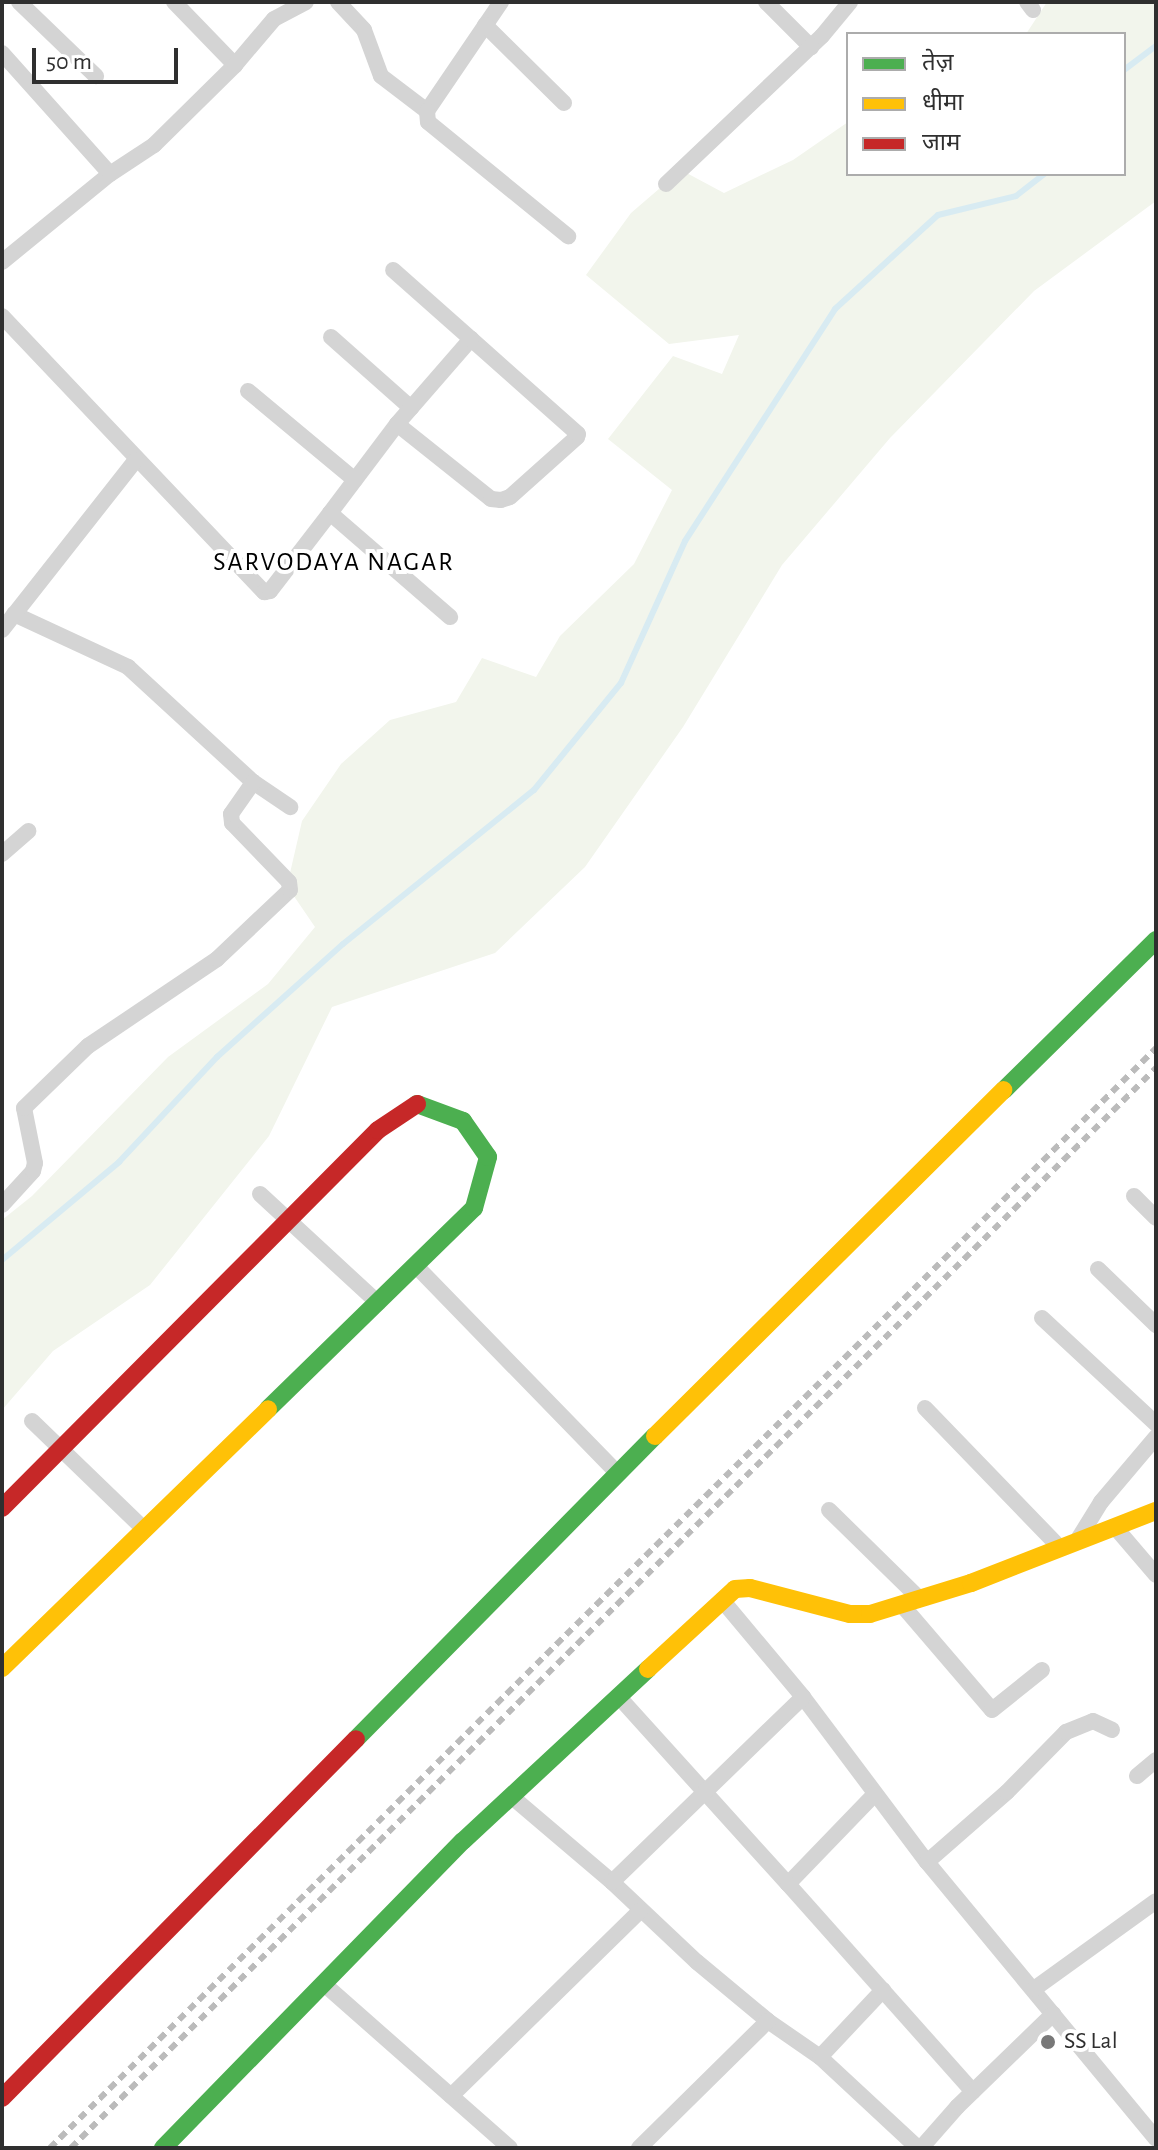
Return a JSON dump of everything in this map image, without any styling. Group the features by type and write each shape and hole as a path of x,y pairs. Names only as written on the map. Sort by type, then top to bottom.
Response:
{"street":[{"path":"19,2 96,76"},
{"path":"174,2 235,65"},
{"path":"3,260 110,174 154,145 235,65 274,19 306,2"},
{"path":"338,2 364,30 381,76 427,111"},
{"path":"501,2 427,111 428,122 568,236"},
{"path":"766,2 811,47"},
{"path":"666,184 811,47 850,2"},
{"path":"485,25 564,103"},
{"path":"2,53 110,174"},
{"path":"393,270 578,434 510,497 501,500 491,499 397,424"},
{"path":"2,316 136,460 268,593 397,424 471,339"},
{"path":"331,337 411,408"},
{"path":"248,391 355,480"},
{"path":"2,630 136,460"},
{"path":"330,513 450,617"},
{"path":"14,614 128,667 253,782 290,807"},
{"path":"2,1205 33,1171 35,1163 24,1108 88,1046 217,959 290,890 289,882 232,823 231,814 253,782"},
{"path":"4,848 28,831"},
{"path":"2,2098 617,1473 1156,940"},
{"path":"2,1508 378,1130 416,1104 463,1121 488,1157 474,1208 2,1668"},
{"path":"260,1194 378,1303"},
{"path":"1134,1196 1156,1218"},
{"path":"416,1266 617,1473"},
{"path":"1098,1269 1156,1325"},
{"path":"1042,1318 1156,1424"},
{"path":"925,1408 1068,1544"},
{"path":"32,1421 145,1530"},
{"path":"1068,1544 1156,1437"},
{"path":"829,1510 911,1602 992,1710 999,1708 1042,1670"},
{"path":"163,2148 511,1796 735,1589 750,1588 850,1614 870,1614 911,1602 1156,1511"},
{"path":"1115,1527 1156,1575"},
{"path":"722,1600 803,1697 874,1795 1034,1989 1155,2144"},
{"path":"618,1696 707,1791 973,2092"},
{"path":"612,1882 803,1697"},
{"path":"927,1862 1007,1792 1066,1732 1093,1721 1112,1730"},
{"path":"1137,1776 1156,1760"},
{"path":"788,1884 874,1795"},
{"path":"511,1796 768,2021 820,2057 920,2148 1053,2014"},
{"path":"1034,1989 1156,1901"},
{"path":"451,2096 640,1911"},
{"path":"324,1984 510,2148"},
{"path":"820,2057 883,1990"},
{"path":"639,2148 768,2021"}],"shaded area":[{"path":"1047,2 1156,2 1156,201 1034,291 890,438 782,565 683,727 585,867 495,953 332,1007 269,1136 150,1285 53,1351 2,1410 2,1220 32,1196 168,1057 268,984 315,927 287,886 302,821 341,764 390,720 456,702 482,658 536,677 560,636 634,564 672,490 608,439 673,356 722,374 739,335 669,344 586,275 631,213 681,170 724,193 793,160 846,123 846,176 1126,176 1126,32 1027,32"}],"waterway":[{"path":"1126,68 1156,46"},
{"path":"2,1260 119,1162 217,1057 343,944 534,790 621,683 685,541 835,309 938,215 1016,196 1041,176"}],"railway":[{"path":"50,2148 1156,1048"},
{"path":"71,2148 1156,1068"}],"traffic: fast":[{"path":"1004,1090 1156,940"},
{"path":"268,1409 474,1208 488,1157 463,1121 417,1104"},
{"path":"356,1739 655,1436"},
{"path":"163,2148 463,1841 648,1669"}],"traffic: slow":[{"path":"655,1436 1004,1090"},
{"path":"2,1668 268,1409"},
{"path":"648,1669 735,1589 750,1588 850,1614 870,1614 971,1583 1156,1511"}],"traffic: jam":[{"path":"2,1508 378,1130 417,1104"},
{"path":"2,2098 356,1739"}],"place":[{"name":"SS Lal","path":"1048,2042"}],"district":[{"name":"SARVODAYA NAGAR","path":"334,563"}]}
